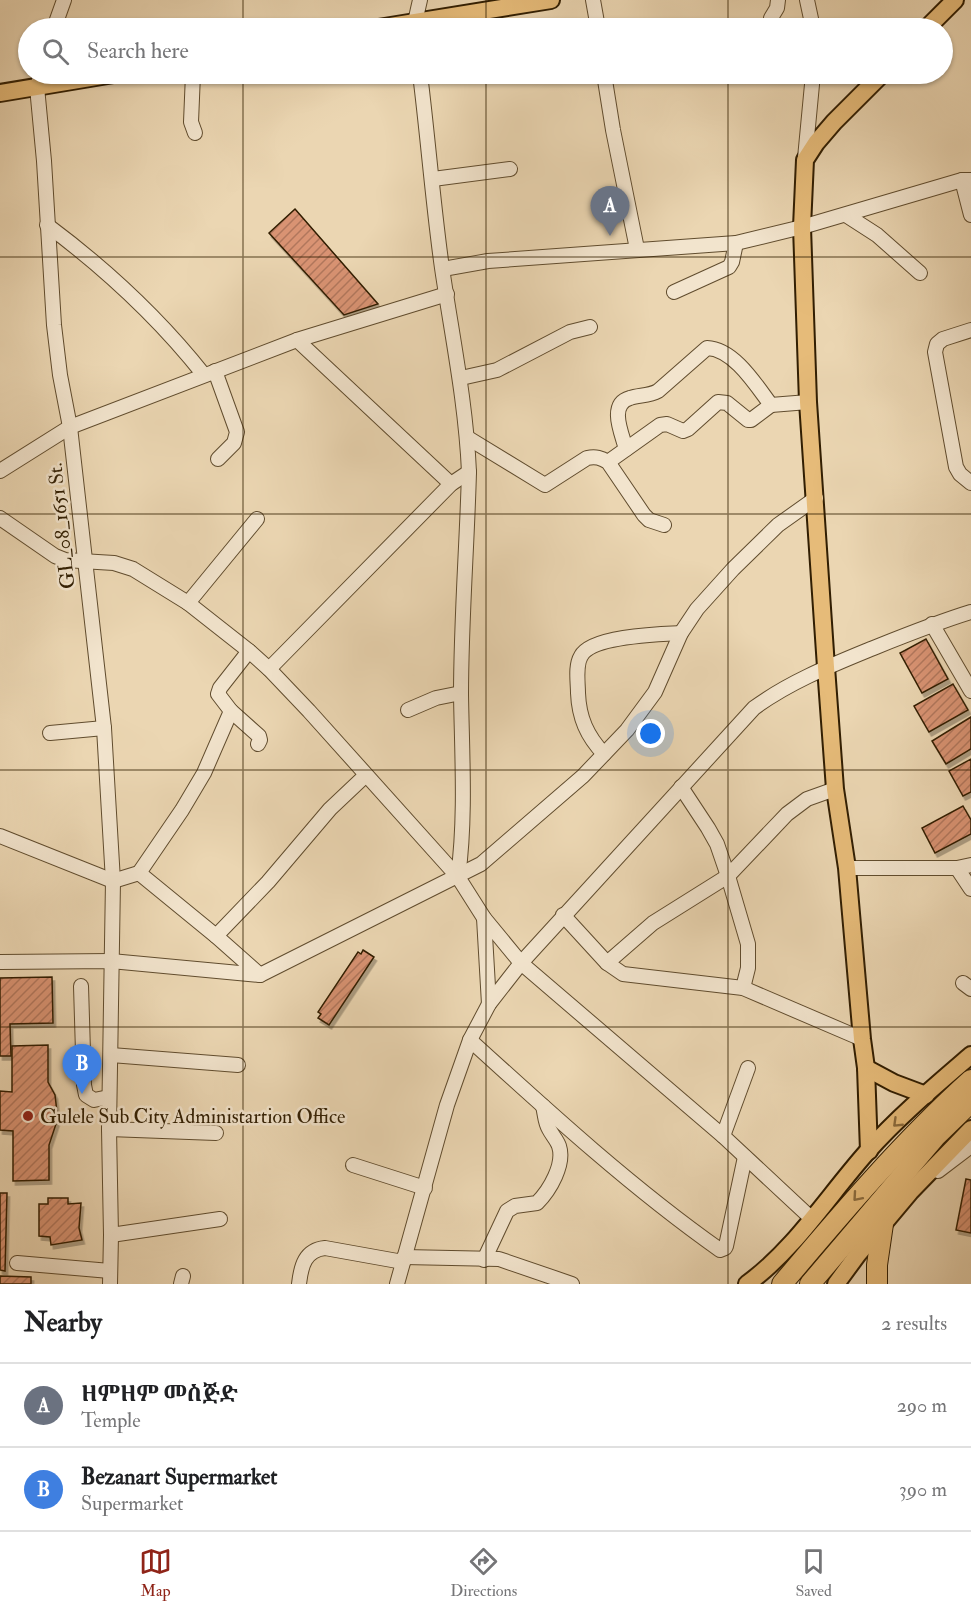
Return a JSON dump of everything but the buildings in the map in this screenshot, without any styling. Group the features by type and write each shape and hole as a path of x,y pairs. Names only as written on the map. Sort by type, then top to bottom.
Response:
{"highway":[{"path":"782,1284 881,1169 941,1107 971,1080"},
{"path":"810,1284 936,1136 971,1102"},
{"path":"877,1284 878,1248 883,1224"}],"main road":[{"path":"457,18 551,0"},
{"path":"937,18 955,0"},
{"path":"0,93 27,84"},
{"path":"869,1151 866,1068 847,868 835,789 826,667 808,402 802,227 805,160 834,122 872,84"},
{"path":"747,1284 773,1263 869,1151 971,1055"},
{"path":"866,1068 894,1083 926,1095"},
{"path":"836,1284 909,1192 971,1129"}],"street":[{"path":"58,18 64,0"},
{"path":"417,18 420,0"},
{"path":"593,0 596,18"},
{"path":"771,18 777,8 778,0"},
{"path":"807,0 811,18"},
{"name":"GL_08_1651 St.","path":"39,84 54,325 60,375 70,427 104,728 113,881 109,1097 110,1278"},
{"path":"193,84 191,122 195,133"},
{"path":"421,84 442,269 468,438 469,472 461,693 464,808 458,877"},
{"path":"606,84 637,249"},
{"path":"805,160 812,84"},
{"path":"433,179 510,169"},
{"path":"442,269 488,261 736,243 802,227 966,180 971,215"},
{"path":"846,214 884,241 920,273"},
{"path":"47,225 88,256 133,295 209,373 237,432 234,443 218,459"},
{"path":"674,292 729,267 736,243"},
{"path":"0,471 70,427 297,340 447,294"},
{"path":"460,378 497,370 570,332 590,327"},
{"path":"971,330 943,339 937,344 935,352 956,467 960,474 971,483"},
{"path":"297,340 451,484"},
{"path":"626,449 617,412 623,402 628,398 658,391 707,348 716,350 741,365 771,405"},
{"path":"608,462 660,425 667,424 683,431 718,402 727,403 751,420 771,405 808,402"},
{"path":"468,438 545,485 587,458 594,456 608,462 644,515 649,520 664,525"},
{"path":"269,669 451,484 469,472"},
{"path":"0,962 111,961 261,975 481,864 540,814 604,754 641,714 655,692 681,633 697,609 733,569 778,525 816,498"},
{"path":"0,518 55,556 65,560 114,563 133,569 188,603 249,651 269,669 458,877 484,918 521,963 723,1136 812,1219"},
{"path":"188,603 257,519"},
{"path":"397,1284 447,1105 470,1040 489,1004 521,963 754,708 772,695 826,667 932,624 971,612"},
{"path":"932,624 971,691"},
{"path":"604,754 592,741 583,726 578,704 578,668 581,656 589,647 602,642 681,633"},
{"path":"249,651 220,688 218,694 231,711 259,736 258,744"},
{"path":"408,710 436,698 461,693"},
{"path":"0,836 113,881 139,873 204,773 231,711"},
{"path":"50,733 104,728"},
{"path":"216,936 268,882 330,809 366,775"},
{"path":"681,787 712,836 728,876 748,944 748,968 743,988"},
{"path":"607,963 653,923 728,876 787,814 807,799 835,789"},
{"path":"847,868 957,868 971,865"},
{"path":"957,868 971,890"},
{"path":"139,873 261,975"},
{"path":"563,915 616,971 633,977 743,988 862,1039"},
{"path":"484,918 489,1004"},
{"path":"81,986 86,1095 94,1100 109,1097"},
{"path":"470,1040 660,1206 720,1250 726,1246 745,1157"},
{"path":"111,1055 238,1065"},
{"path":"723,1136 748,1068"},
{"path":"483,1260 507,1211 515,1206 537,1203 548,1189 555,1174 561,1154 560,1148 548,1127 543,1106"},
{"path":"109,1129 216,1133"},
{"path":"909,1192 971,1146"},
{"path":"353,1166 425,1188"},
{"path":"111,1234 220,1219"},
{"path":"299,1284 303,1263 309,1253 325,1248 403,1259 508,1261 572,1284"},
{"path":"18,1263 110,1278"}],"place":[{"name":"ዘምዘም መስጅድ","path":"610,236"},
{"name":"Bezanart Supermarket","path":"82,1094"},
{"name":"Gulele Sub City Administartion Office","path":"28,1116"}]}
